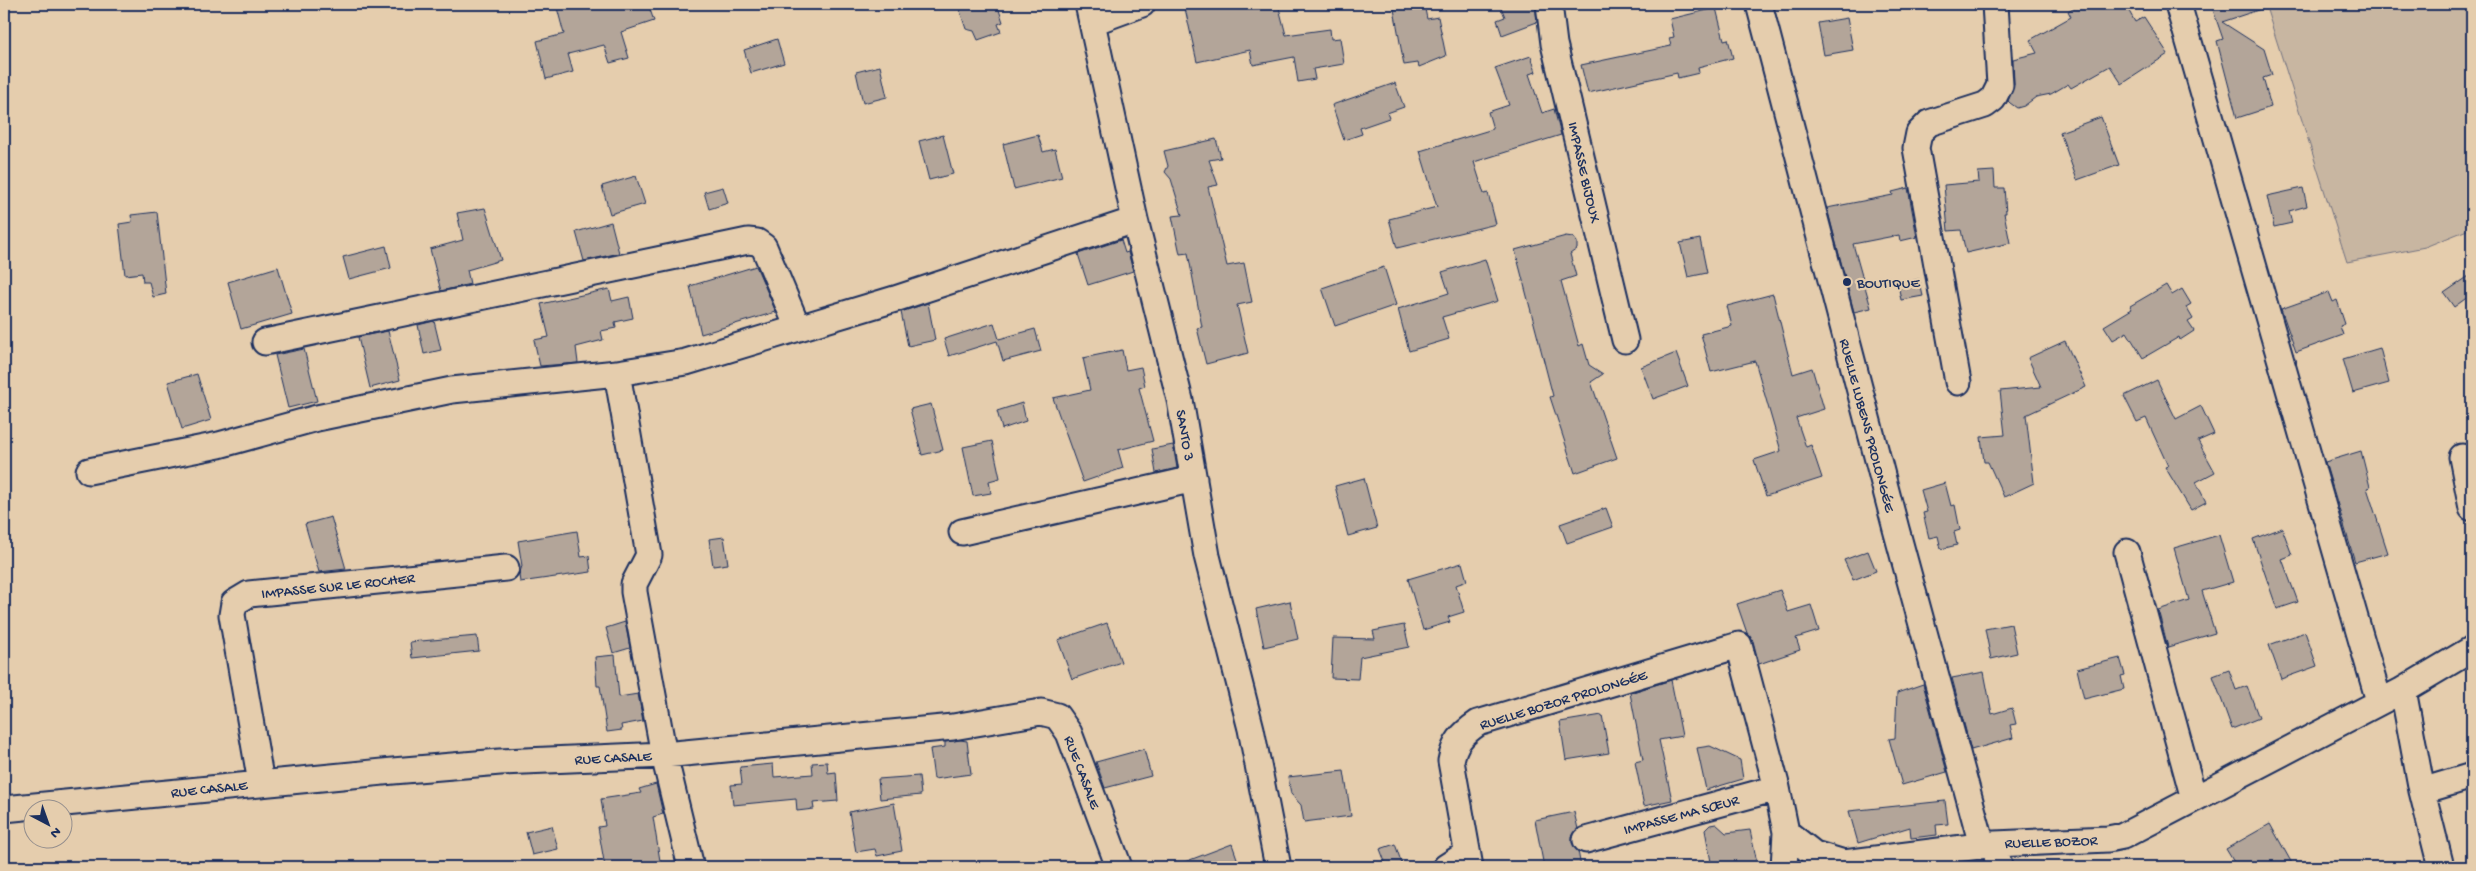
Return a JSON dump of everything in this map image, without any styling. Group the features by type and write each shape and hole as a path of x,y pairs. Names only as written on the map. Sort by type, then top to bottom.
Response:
{"street":[{"path":"1090,13 1142,4"},
{"name":"IMPASSE BIJOUX","path":"1549,4 1554,44 1625,340"},
{"name":"RUELLE LUBENS PROLONGÉE","path":"1759,4 1896,529 1992,852"},
{"path":"1958,382 1916,148 1918,133 1929,123 1985,105 1993,99 2000,85 1995,4"},
{"path":"2178,4 2379,701"},
{"name":"SANTO 3","path":"1090,13 1135,220 1180,400 1207,556 1251,729 1278,867"},
{"path":"89,471 219,445 317,418 452,390 617,373 686,362 895,299 1135,220"},
{"path":"265,342 748,241 757,242 764,247 798,328"},
{"path":"617,373 649,554 634,584 634,592 664,755 691,867"},
{"path":"2462,457 2472,508"},
{"path":"962,532 1194,479"},
{"path":"2127,552 2194,799"},
{"name":"IMPASSE SUR LE ROCHER","path":"260,783 232,615 234,603 249,594 506,568"},
{"name":"RUELLE BOZOR PROLONGÉE","path":"1468,860 1451,761 1453,748 1464,733 1478,724 1739,645 1776,788"},
{"name":"RUELLE BOZOR","path":"1786,832 1814,854 1844,863 1992,852 2123,836 2403,690 2472,649"},
{"path":"2403,690 2422,791 2441,867"},
{"name":"RUE CASALE","path":"4,809 260,783 500,762 664,755 953,727 1041,712 1057,716 1069,733 1120,867"},
{"path":"2422,791 2472,776"},
{"path":"1776,788 1786,832 1784,867"},
{"name":"IMPASSE MA SŒUR","path":"1586,840 1776,788"},
{"path":"1446,867 1468,860"}],"shaded area":[{"path":"2265,4 2472,4 2472,228 2425,247 2347,262"}],"building":[{"path":"556,4 648,4 654,21 621,32 629,58 610,63 604,45 568,54 573,72 546,79 537,41 564,34"},
{"path":"965,4 997,4 1003,22 998,24 1001,32 978,40 974,31 966,29 960,11"},
{"path":"1184,4 1278,4 1286,35 1330,29 1331,39 1340,38 1344,64 1313,69 1315,79 1298,82 1294,57 1253,65 1250,50 1197,62"},
{"path":"1424,4 1427,19 1438,17 1446,56 1419,67 1418,63 1404,65 1394,9"},
{"path":"1509,4 1535,4 1537,22 1502,35 1497,20 1505,17 1501,7"},
{"path":"2080,4 2125,4 2135,22 2144,17 2168,54 2122,84 2110,66 2071,88 2068,84 2051,94 2036,97 2024,106 2017,108 2008,101 2014,84 2013,59 2037,53 2030,40 2071,17 2068,11"},
{"path":"2211,4 2266,4 2267,7 2222,22 2264,49 2272,75 2263,78 2271,107 2237,118 2217,41 2223,39"},
{"path":"1716,8 1724,40 1728,39 1733,58 1698,67 1699,73 1678,78 1677,73 1588,93 1581,65 1671,46 1669,38 1674,37 1670,19"},
{"path":"1847,18 1853,50 1824,55 1818,23"},
{"path":"777,39 784,63 751,73 744,50"},
{"path":"1531,56 1536,72 1529,74 1542,113 1554,109 1561,135 1474,162 1484,194 1488,193 1496,224 1397,248 1389,219 1437,207 1420,151 1493,129 1488,112 1509,105 1495,68"},
{"path":"880,66 887,97 863,103 856,72"},
{"path":"1395,83 1404,107 1387,113 1389,118 1360,128 1362,134 1344,140 1332,105"},
{"path":"2101,117 2119,165 2077,180 2060,132"},
{"path":"943,135 953,174 929,180 919,141"},
{"path":"1038,135 1043,152 1055,149 1062,177 1014,189 1003,144"},
{"path":"1216,139 1221,158 1209,160 1218,185 1208,187 1227,266 1244,263 1252,302 1237,305 1248,353 1206,364 1197,328 1202,327 1188,253 1180,254 1172,216 1182,215 1171,179 1165,172 1168,166 1164,151"},
{"path":"1994,171 1995,188 2004,188 2006,213 2004,213 2010,243 1966,253 1961,230 1948,231 1944,185 1979,182 1978,172"},
{"path":"636,176 645,204 610,214 602,186"},
{"path":"723,187 728,203 709,209 704,192"},
{"path":"1908,188 1917,237 1900,241 1899,235 1853,244 1871,308 1854,312 1827,208 1893,195 1892,192"},
{"path":"2303,188 2307,206 2289,211 2292,223 2274,227 2267,196"},
{"path":"485,208 501,260 467,270 470,284 441,291 430,249 463,240 457,213"},
{"path":"157,212 166,294 153,297 149,282 143,282 142,273 125,275 119,224 132,222 131,215"},
{"path":"611,222 619,253 584,261 576,232"},
{"path":"1566,236 1573,237 1577,242 1577,249 1570,254 1576,276 1561,281 1579,346 1583,344 1589,365 1603,374 1591,382 1617,458 1575,473 1550,397 1553,396 1515,250"},
{"path":"1700,239 1707,273 1688,277 1680,243"},
{"path":"1121,240 1125,253 1128,252 1133,271 1088,285 1078,254"},
{"path":"386,246 391,268 349,279 343,257"},
{"path":"1485,259 1498,301 1442,317 1449,339 1409,351 1398,309 1449,293 1442,272"},
{"path":"756,266 776,312 701,334 690,286"},
{"path":"278,267 292,314 241,329 228,282"},
{"path":"1384,267 1396,305 1335,326 1322,288"},
{"path":"2472,274 2472,294 2454,307 2444,293"},
{"path":"1919,279 1923,296 1901,300 1898,284"},
{"path":"2166,285 2172,295 2182,289 2191,304 2186,307 2193,319 2188,322 2194,331 2180,340 2179,337 2143,358 2127,332 2113,340 2104,326 2132,309 2130,306"},
{"path":"609,289 612,301 629,297 633,318 615,322 616,328 601,331 603,340 576,347 578,363 540,366 534,340 549,337 541,304"},
{"path":"2329,292 2333,302 2337,300 2345,324 2340,326 2343,335 2296,352 2281,309"},
{"path":"1773,294 1793,374 1812,368 1824,409 1796,418 1806,447 1811,445 1822,478 1766,496 1754,460 1781,451 1755,361 1711,372 1701,334 1732,326 1727,306"},
{"path":"928,303 935,340 908,346 901,312"},
{"path":"434,321 441,350 424,354 418,325"},
{"path":"994,323 999,339 1035,329 1041,351 1003,361 997,341 949,356 944,339"},
{"path":"388,331 400,380 370,388 358,337"},
{"path":"2065,341 2086,387 2026,415 2034,483 2004,497 1988,462 1984,462 1981,437 2005,435 2000,391 2041,387 2028,358"},
{"path":"2380,348 2389,383 2353,393 2343,359"},
{"path":"304,349 317,401 288,408 275,355"},
{"path":"1122,350 1126,370 1141,367 1145,386 1139,388 1153,441 1118,450 1123,468 1083,482 1053,398 1090,390 1083,358"},
{"path":"1676,353 1688,386 1653,399 1641,367"},
{"path":"197,374 211,420 182,429 168,382"},
{"path":"2157,380 2176,419 2201,406 2214,434 2198,441 2215,472 2196,482 2206,502 2191,510 2165,467 2168,466 2146,418 2137,422 2124,396"},
{"path":"1022,403 1026,421 1002,429 997,411"},
{"path":"931,404 943,450 922,455 910,409"},
{"path":"992,441 1000,478 989,481 991,493 973,496 963,447"},
{"path":"1173,445 1177,468 1156,473 1152,449"},
{"path":"2361,451 2370,487 2367,488 2388,553 2355,562 2325,462"},
{"path":"1364,478 1377,528 1348,536 1335,486"},
{"path":"1945,483 1951,506 1955,505 1960,530 1954,532 1957,545 1941,549 1938,536 1929,538 1923,513 1927,512 1921,490"},
{"path":"1606,508 1613,527 1567,543 1560,524"},
{"path":"331,517 346,569 319,572 305,524"},
{"path":"2282,528 2292,555 2282,559 2298,602 2277,609 2253,539"},
{"path":"577,531 581,557 589,556 591,572 520,582 519,575 522,566 518,541"},
{"path":"2219,535 2233,582 2202,591 2215,633 2168,647 2158,610 2189,600 2174,548"},
{"path":"724,537 728,564 713,566 709,539"},
{"path":"1868,551 1876,571 1853,580 1844,560"},
{"path":"1462,563 1467,581 1456,585 1464,612 1448,617 1450,622 1423,630 1408,579"},
{"path":"1780,590 1788,612 1811,605 1819,631 1796,638 1800,650 1759,664 1753,641 1747,633 1737,604"},
{"path":"1290,601 1298,639 1264,647 1256,609"},
{"path":"625,622 630,648 613,653 606,628"},
{"path":"1107,623 1121,662 1072,679 1058,640"},
{"path":"2011,624 2017,653 1991,659 1985,629"},
{"path":"1404,625 1409,647 1360,657 1358,679 1331,678 1333,638 1375,639 1373,631"},
{"path":"2305,632 2317,666 2281,679 2269,645"},
{"path":"477,636 479,651 412,658 410,642"},
{"path":"615,655 619,697 638,694 643,721 621,725 622,730 607,732 600,686 597,686 595,657"},
{"path":"2120,658 2125,675 2121,676 2124,689 2084,699 2077,669"},
{"path":"2229,670 2236,690 2247,686 2259,718 2232,729 2213,676"},
{"path":"1984,672 1992,714 2012,708 2016,724 2010,725 2013,738 1971,750 1952,678"},
{"path":"1671,680 1682,736 1659,740 1672,800 1644,806 1635,762 1643,760 1630,693"},
{"path":"1923,684 1947,772 1902,785 1889,739 1895,738 1897,693"},
{"path":"1602,715 1609,753 1566,760 1560,722"},
{"path":"967,741 971,774 934,779 930,749 945,747 945,742"},
{"path":"1710,746 1740,760 1743,779 1706,790 1697,748"},
{"path":"1144,749 1151,776 1105,788 1096,762"},
{"path":"827,762 828,773 836,772 838,801 813,803 814,809 797,811 796,799 733,805 731,785 742,784 740,767 773,764 774,777 813,774 812,763"},
{"path":"1344,771 1351,816 1304,822 1301,805 1291,794 1288,777"},
{"path":"919,776 921,795 880,799 878,779"},
{"path":"656,784 663,814 653,817 661,867 605,867 598,827 605,826 601,799 641,793 639,789"},
{"path":"1945,801 1948,824 1936,825 1937,835 1911,838 1910,827 1858,843 1849,811"},
{"path":"894,803 902,851 877,856 875,849 856,852 849,812"},
{"path":"1574,812 1578,829 1572,836 1572,843 1578,851 1581,867 1544,867 1535,820"},
{"path":"1716,824 1726,833 1750,830 1758,867 1712,867 1705,830 1710,825"},
{"path":"2270,824 2294,867 2237,867 2226,849"},
{"path":"552,826 558,849 532,855 526,832"},
{"path":"1232,844 1240,867 1174,867 1174,866"},
{"path":"1395,844 1403,867 1387,867 1380,849"}],"place":[{"name":"BOUTIQUE","path":"1847,282"}]}
